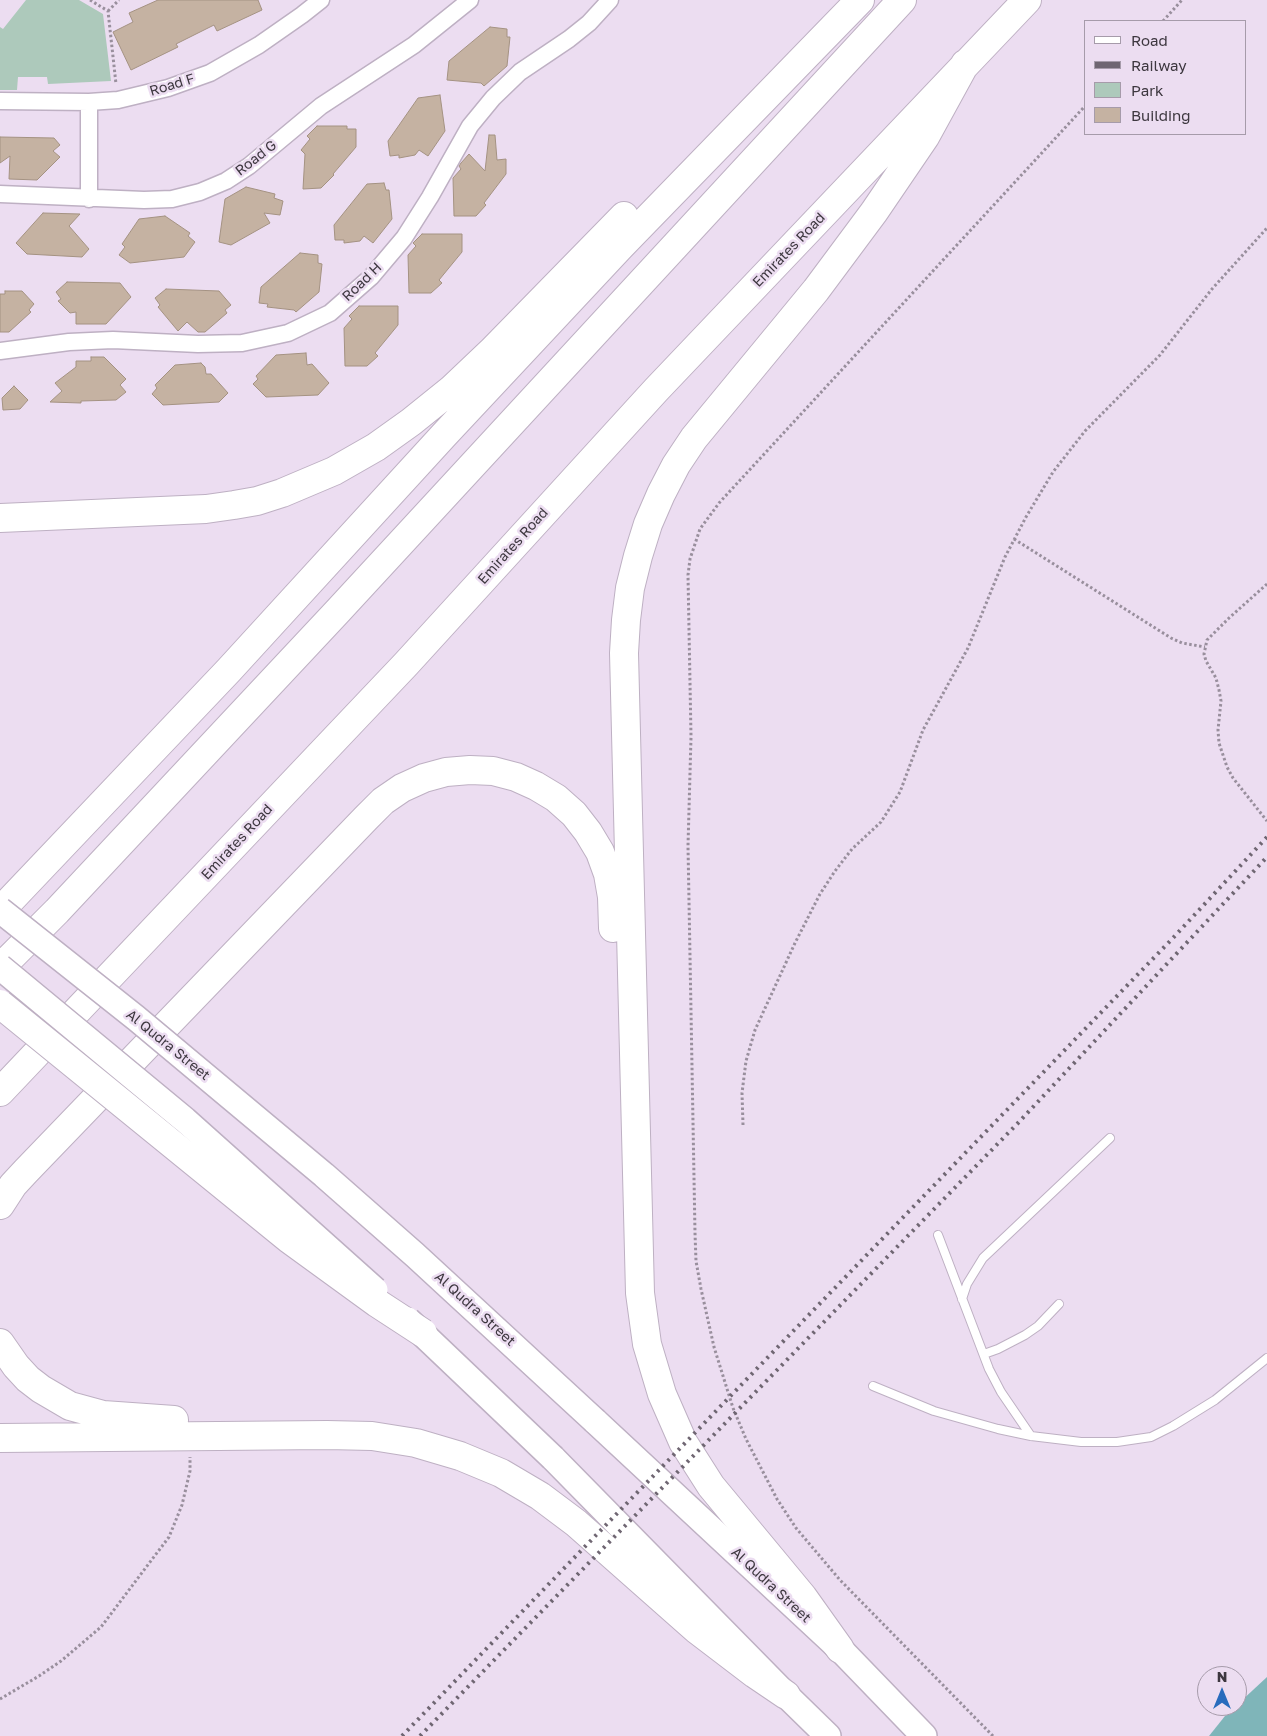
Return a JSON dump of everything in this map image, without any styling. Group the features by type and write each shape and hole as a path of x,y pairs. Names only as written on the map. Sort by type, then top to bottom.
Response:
{"highway":[{"path":"0,518 206,509 257,501 310,482 334,471 376,447 412,422 446,394 491,352 834,0"},
{"path":"0,911 229,670 444,435 620,247 860,0"},
{"path":"0,968 57,911 337,612 902,0"},
{"name":"Emirates Road","path":"0,1092 406,664 656,390 1027,0"},
{"path":"840,1649 783,1571 712,1486 688,1449 672,1418 654,1369 643,1318 640,1293 624,653 626,620 630,588 648,524 676,466 694,438 816,290 874,212 925,137 965,64"},
{"path":"0,888 170,710 229,670"},
{"path":"0,1205 26,1171 383,802 402,788 424,778 446,772 470,770 493,771 516,777 556,798 574,814 600,852 608,874 612,898 618,1119 624,1148 637,1179"},
{"path":"0,1004 289,1238 362,1292 423,1333"},
{"path":"0,1343 16,1366 41,1389 62,1402 86,1411 103,1415 235,1424 293,1435"},
{"path":"0,1438 372,1436 416,1443 460,1456 501,1473 540,1496 576,1523 696,1629 786,1695"}],"main road":[{"name":"Al Qudra Street","path":"0,911 136,1018 316,1169 429,1268 840,1649 924,1736"},
{"path":"0,968 185,1120 423,1333 553,1458 828,1736"}],"street":[{"name":"Road F","path":"0,101 89,102 118,100 168,88 210,73 258,45 322,0"},
{"name":"Road G","path":"0,194 144,200 172,199 200,192 226,181 250,166 321,106 414,45 470,0"},
{"name":"Road H","path":"0,351 69,342 113,340 198,344 242,343 288,333 330,313 371,277 404,238 430,197 470,126 493,98 520,72 589,23 610,0"},
{"path":"89,102 89,199"}],"lane":[{"path":"962,1299 967,1284 983,1258 1110,1138"},
{"path":"938,1235 984,1354 1001,1392 1031,1436"},
{"path":"984,1354 1026,1335 1038,1326 1059,1304"},
{"path":"873,1386 942,1414 990,1427 1031,1436 1099,1443 1151,1437 1180,1422 1215,1400 1236,1385 1267,1358"}],"path":[{"path":"90,0 108,11"},
{"path":"108,11 119,0"},
{"path":"1164,20 1182,0"},
{"path":"108,11 118,100"},
{"path":"993,1736 840,1580 796,1528 769,1485 746,1439 733,1408 712,1338 696,1260 695,1233 688,846 691,737 688,575 690,559 700,529 719,503 1084,108"},
{"path":"743,1125 742,1093 746,1061 755,1030 795,943 815,902 835,872 852,850 881,822 900,792 923,730 968,648 1014,539 1053,472 1103,411 1160,355 1218,282 1267,228"},
{"path":"1014,539 1171,638 1204,647"},
{"path":"1267,584 1229,618 1207,640 1204,647 1206,662 1216,678 1220,690 1221,701 1218,730 1222,755 1233,778 1267,821"},
{"path":"0,1698 31,1681 61,1661 101,1627 169,1537 187,1488 190,1471 190,1436"}],"green space":[{"path":"26,0 79,0 103,14 111,81 48,84 47,77 18,77 17,90 0,90 0,27 3,29"}],"shaded area":[{"path":"1267,1677 1267,1736 1209,1736 1225,1716 1247,1716 1247,1696"}],"building":[{"path":"158,0 258,0 262,10 217,31 214,25 176,44 178,47 131,70 113,32 133,22 129,13"},
{"path":"490,27 507,29 507,37 510,37 507,66 484,86 481,83 447,80 449,61"},
{"path":"440,95 445,131 428,156 419,150 415,155 399,158 399,155 390,156 388,141 418,98"},
{"path":"317,126 347,126 347,129 356,129 356,147 321,188 303,189 305,154 301,150 310,139 307,136"},
{"path":"489,135 495,135 497,160 506,159 506,174 484,203 486,205 476,216 454,216 453,178 461,169 459,166 461,163 469,154 485,171"},
{"path":"0,137 54,138 60,145 53,151 60,157 37,180 9,179 10,156 0,163"},
{"path":"384,183 386,190 389,190 392,219 373,243 364,236 360,241 344,243 344,240 335,240 334,225 367,184"},
{"path":"246,187 275,194 274,198 283,201 280,215 264,213 270,223 231,245 219,242 225,199"},
{"path":"43,213 80,214 69,226 89,249 82,257 27,254 16,243"},
{"path":"165,216 190,233 188,236 195,242 184,257 130,263 119,255 125,247 122,244 139,219"},
{"path":"422,234 462,234 462,252 439,280 442,283 431,293 409,293 408,255 416,246 413,243"},
{"path":"300,253 318,255 318,263 322,264 319,292 296,312 294,310 267,307 268,304 259,303 261,287"},
{"path":"67,282 120,283 131,297 106,324 76,324 76,312 70,313 58,301 61,299 56,292"},
{"path":"166,289 219,291 231,305 225,310 227,313 205,332 198,332 187,322 178,331 158,307 160,305 155,298"},
{"path":"5,291 22,291 34,304 29,310 31,312 9,332 0,332 0,294 5,294"},
{"path":"359,306 398,306 398,325 375,353 378,356 367,366 345,366 344,328 352,319 349,316"},
{"path":"306,353 307,365 312,364 329,383 318,395 266,397 253,384 258,379 256,376 276,355"},
{"path":"91,357 104,357 126,379 120,385 126,392 116,400 81,401 81,403 50,402 62,391 55,383 76,367 76,361 91,361"},
{"path":"201,363 205,367 206,374 211,374 228,393 219,402 163,405 152,394 157,388 155,385 175,365"},
{"path":"14,386 28,400 20,409 3,410 2,398"}],"railway":[{"path":"402,1736 1173,938 1267,837"},
{"path":"420,1736 1018,1123 1267,857"}]}
